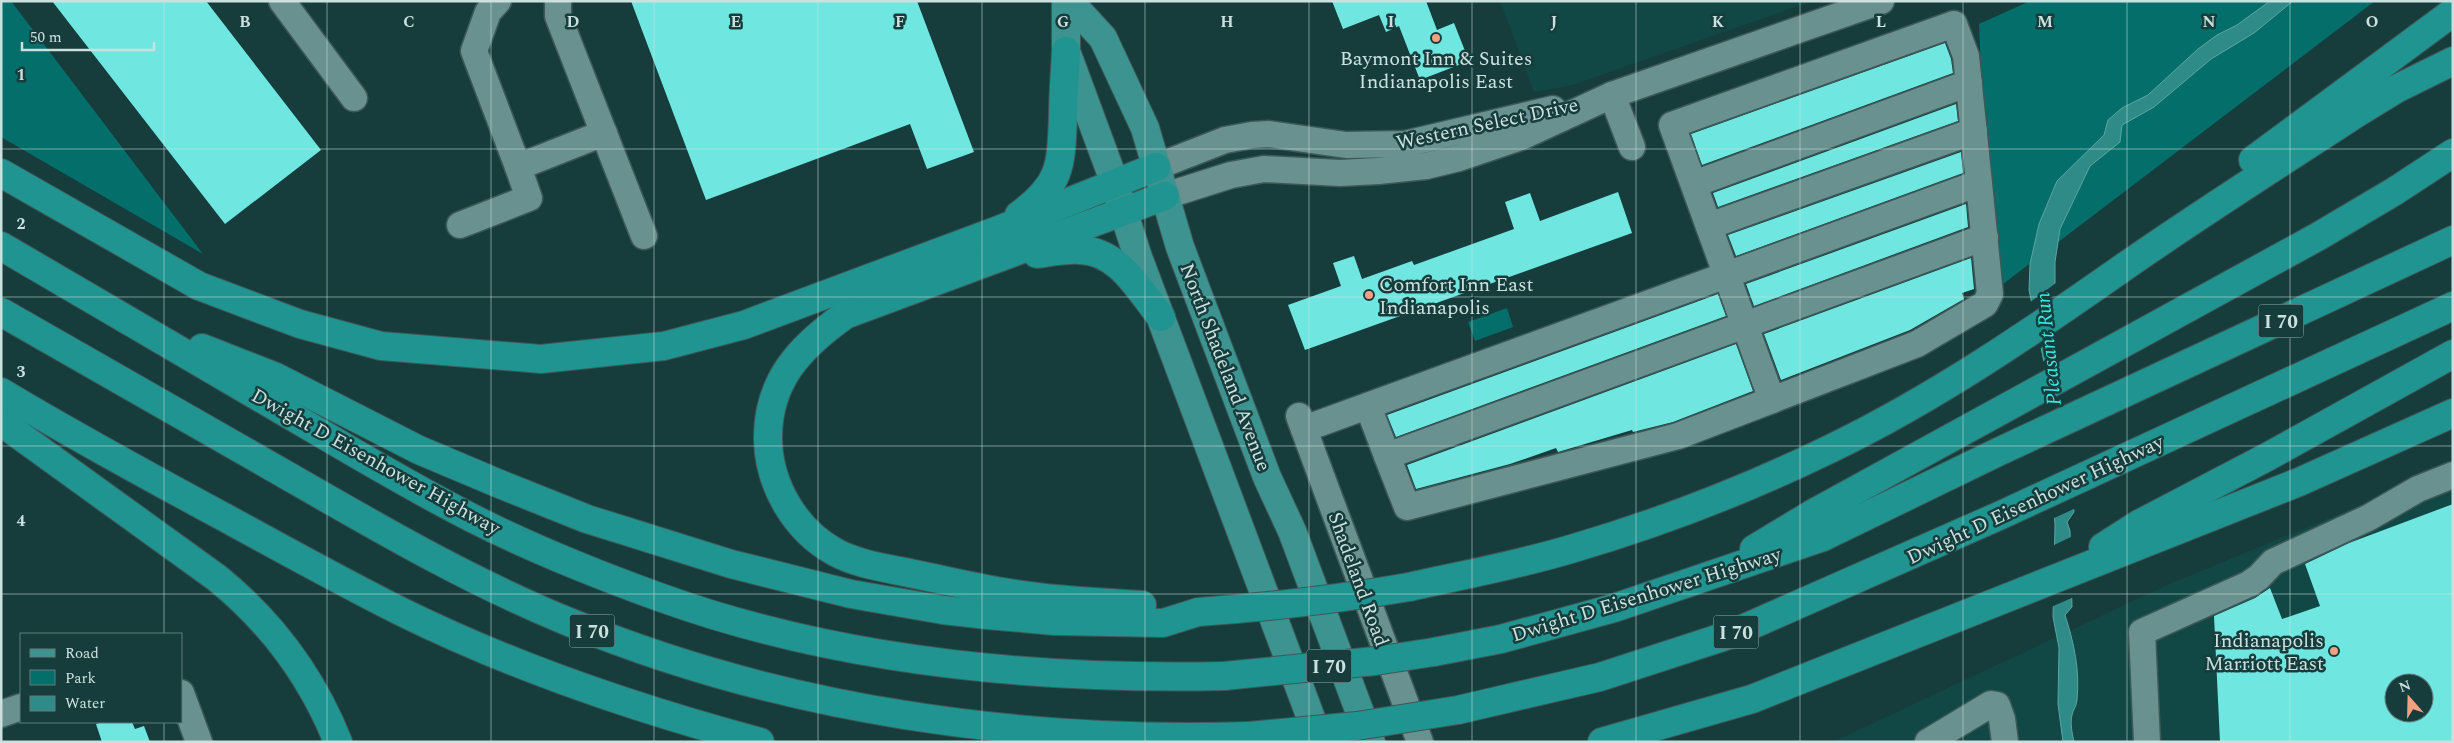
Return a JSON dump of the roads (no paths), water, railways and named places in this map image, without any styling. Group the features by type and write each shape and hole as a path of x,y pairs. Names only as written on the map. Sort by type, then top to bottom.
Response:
{"highway":[{"path":"2125,266 2223,183 2453,12"},
{"path":"1000,229 1036,203 1055,178 1063,153 1066,50"},
{"path":"1165,196 846,315 799,352 778,388 769,419 770,461 784,500 803,527 835,552 866,564 1005,593 1163,606 1198,612 1266,608 1345,598 1409,587 1570,550 1753,483 1870,429 1996,355 2125,266 2356,113 2396,89 2453,61"},
{"path":"1705,578 1812,514 2351,218 2453,153"},
{"path":"1,174 198,286 300,324 381,346 541,359 664,346 744,325 1000,229 1114,185 1156,166"},
{"name":"Dwight D Eisenhower Highway","path":"1,246 410,485 474,519 550,554 665,599 768,629 848,648 891,655 1041,671 1144,676 1224,676 1375,661 1434,652 1543,628 1705,578 1823,537 1998,452 2453,240"},
{"path":"996,258 1072,250 1092,251 1112,259 1161,317"},
{"name":"Dwight D Eisenhower Highway","path":"1,312 444,564 571,623 652,654 732,679 825,702 978,728 1124,738 1249,736 1357,726 1458,710 1600,678 1698,646 1773,617 2001,515 2453,306"},
{"path":"124,317 276,376 419,450 502,486 596,522 731,564 851,594 943,610 988,615 1054,621 1163,623 1198,612"},
{"path":"1602,742 1752,700 2053,579 2116,547 2453,354"},
{"path":"1,392 69,433 401,612 478,647 610,698 760,742"},
{"path":"2116,547 2299,482 2453,414"},
{"path":"1,422 217,578 242,599 295,662 317,698 338,742"}],"main road":[{"name":"North Shadeland Avenue","path":"1068,1 1066,50 1161,317 1314,734"},
{"name":"North Shadeland Avenue","path":"1068,1 1103,38 1144,128 1180,247 1267,477 1292,531 1372,742"}],"street":[{"path":"282,1 354,98"},
{"path":"460,225 529,198 474,50 488,12 498,1"},
{"path":"558,1 558,16 644,236"},
{"name":"Western Select Drive","path":"1165,196 1231,175 1264,168 1340,173 1426,166 1521,137 1612,95 1881,1"},
{"path":"1772,400 1727,275 1709,226 1694,184 1672,125 1954,24 1966,56 1969,83 1980,183 1990,294 1985,304 1916,344 1772,400 1678,436 1407,507 1368,406 1727,275 1980,183"},
{"path":"1694,184 1969,83"},
{"path":"1612,95 1632,147"},
{"name":"Western Select Drive","path":"1156,166 1189,152 1238,137 1269,134 1346,145 1405,144 1612,95"},
{"path":"1709,226 1974,131"},
{"path":"518,167 604,133"},
{"path":"1387,456 1985,237"},
{"name":"Shadeland Road","path":"1368,406 1302,423 1420,742"},
{"path":"2147,742 2142,632 2249,584 2259,577 2273,562 2368,518 2418,489 2453,476"},
{"path":"182,696 199,742"},
{"path":"1928,742 1991,704 1997,705 2000,712 2005,742"},
{"path":"1,714 20,707"}],"water":[{"name":"Pleasant Run","path":"2270,1 2293,1 2254,33 2211,59 2154,107 2122,125 2120,142 2090,166 2060,229 2055,262 2055,343 2074,512 2067,522 2070,531 2072,607 2065,615 2074,646 2078,678 2077,702 2071,722 2074,742 2063,742 2058,704 2059,648 2053,617 2055,525 2044,362 2029,290 2030,264 2039,224 2057,181 2104,135 2108,120 2122,108 2148,95 2198,49 2217,35 2237,25"}],"place":[{"name":"Baymont Inn & Suites Indianapolis East","path":"1436,38"},
{"name":"Comfort Inn East Indianapolis","path":"1369,295"},
{"name":"Indianapolis Marriott East","path":"2334,651"}]}
